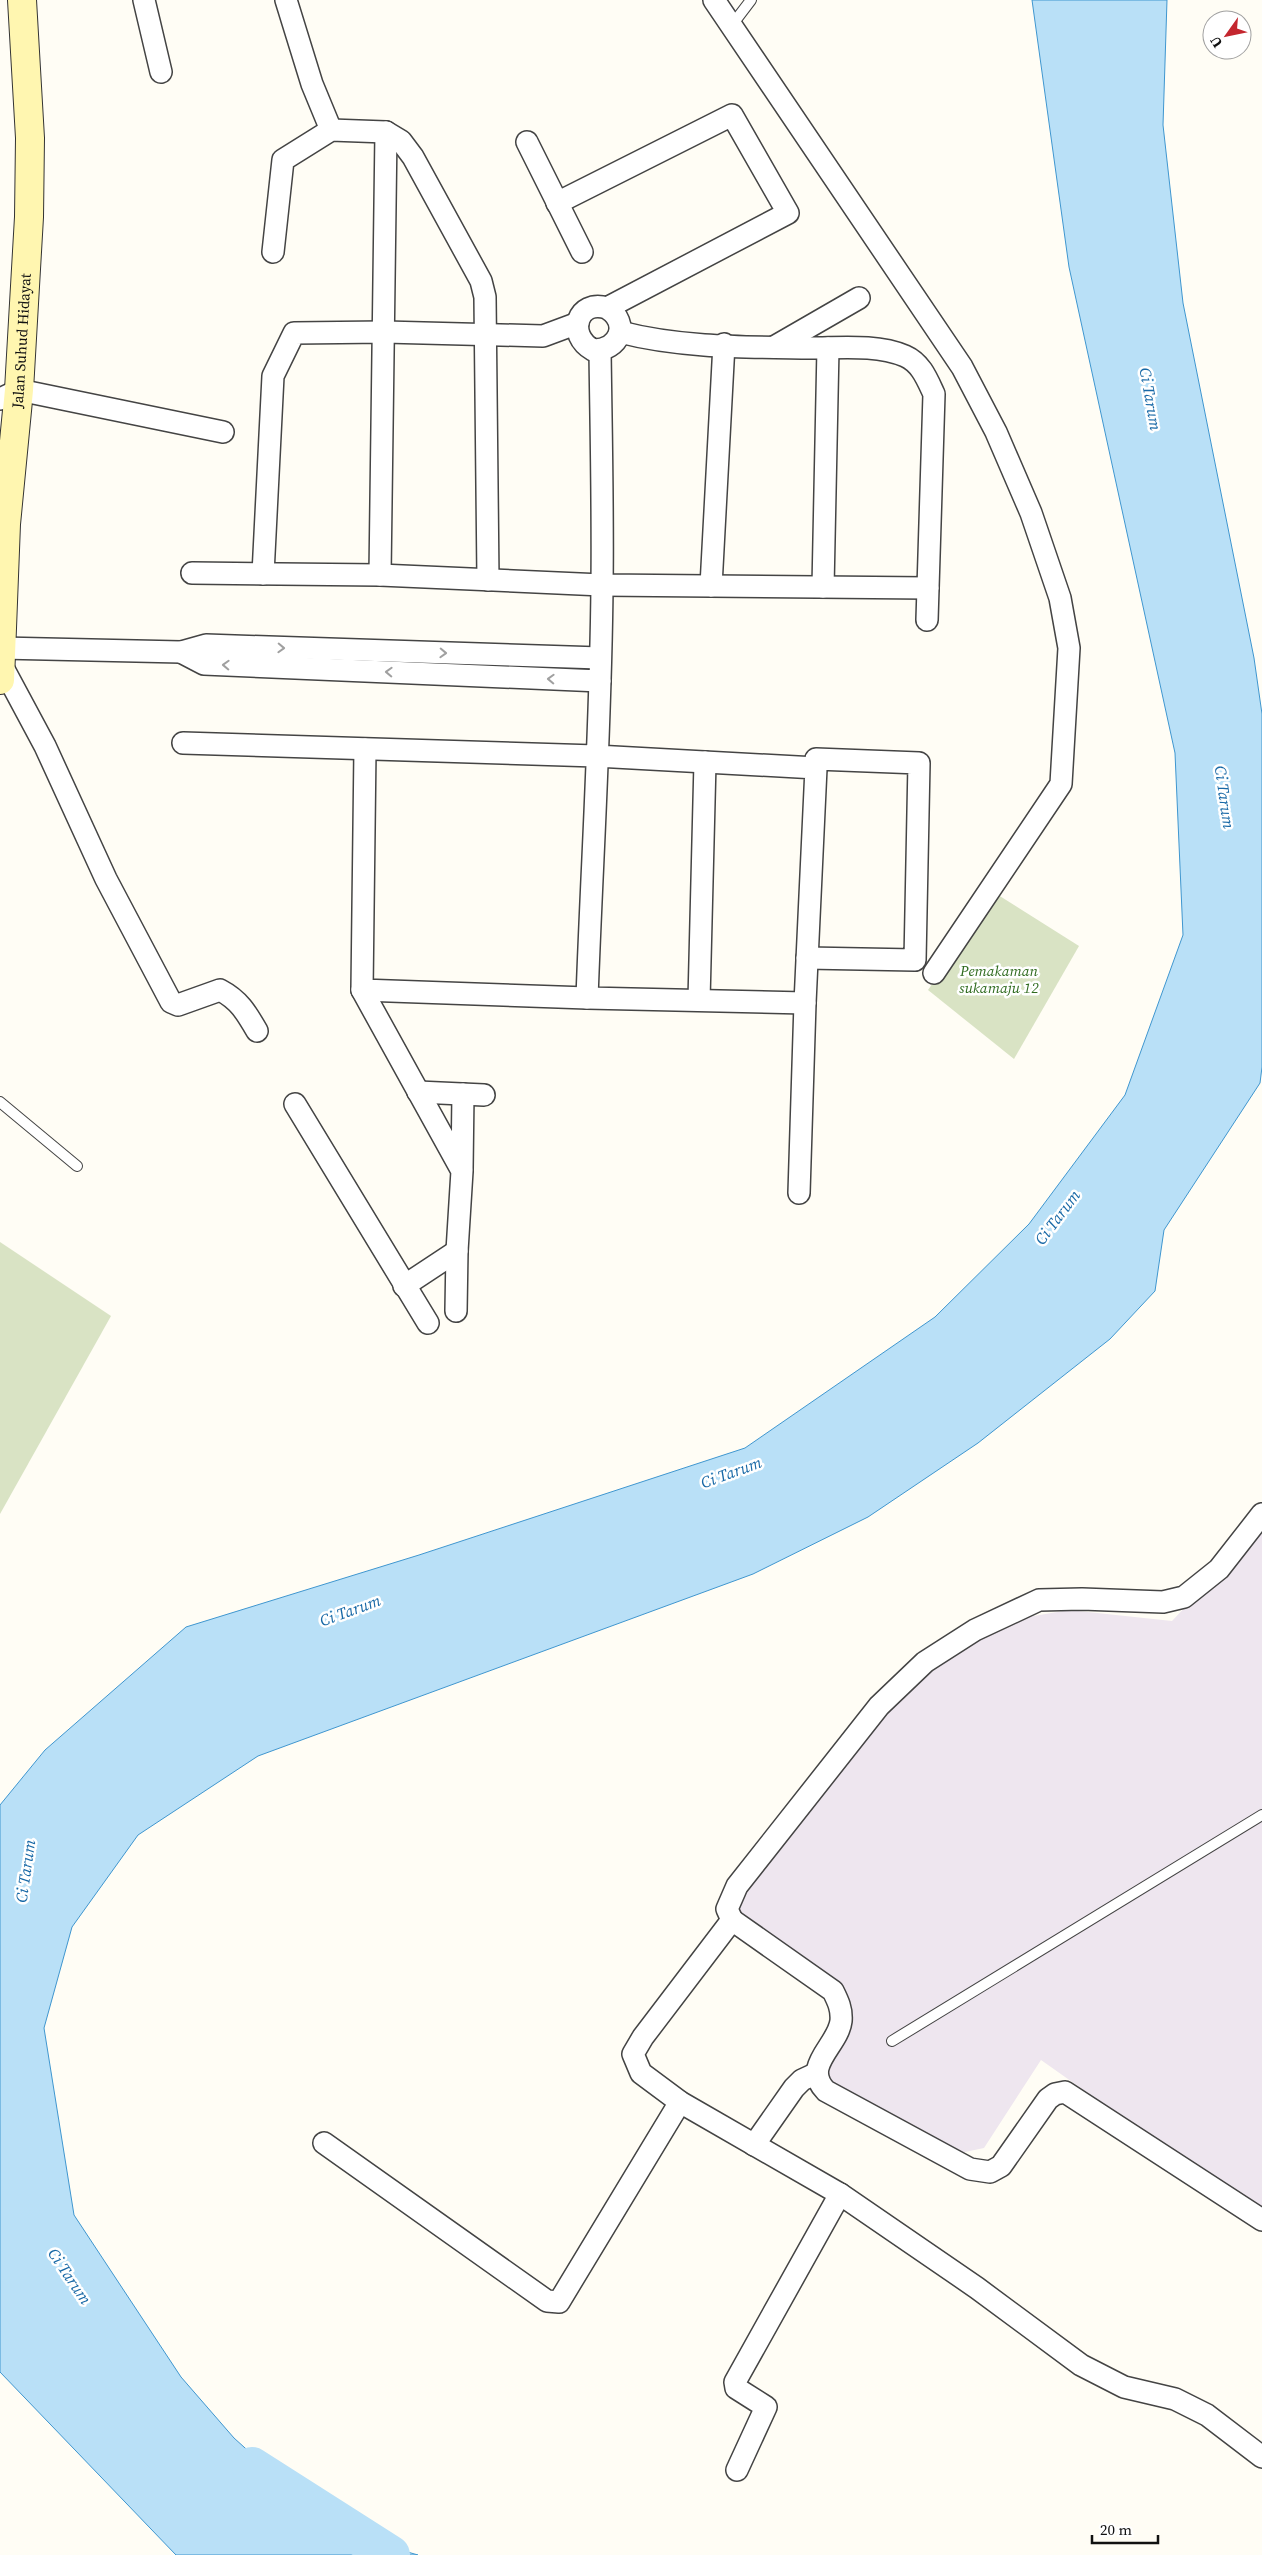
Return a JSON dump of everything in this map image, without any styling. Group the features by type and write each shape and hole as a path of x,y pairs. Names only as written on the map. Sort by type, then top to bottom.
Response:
{"street":[{"name":"Jalan Suhud Hidayat","path":"1,664 9,394 29,217 30,138 22,0"},
{"path":"144,0 161,72"},
{"path":"286,0 312,84 331,130"},
{"path":"714,0 962,367 996,432 1031,513 1060,598 1069,648 1061,784 934,973"},
{"path":"557,203 732,116 788,213 607,308"},
{"path":"274,252 282,160 331,130 386,132 401,141 413,157 481,280 485,297 488,580"},
{"path":"380,575 385,332 386,132"},
{"path":"527,142 582,252"},
{"path":"774,347 859,298"},
{"path":"601,306 607,308 618,318 620,332 614,344 600,350 593,350 580,332 587,310 601,306"},
{"path":"263,574 273,376 294,333 385,332 543,336 580,332"},
{"path":"620,332 651,340 774,347 883,350 906,356 924,370 934,394 927,620"},
{"path":"711,586 724,344"},
{"path":"823,588 828,348"},
{"path":"587,998 602,585 600,350"},
{"path":"9,394 223,432"},
{"path":"192,573 380,575 602,585 928,588"},
{"path":"256,1031 244,1008 233,997 220,990 178,1005 171,1002 106,879 45,746 1,664 181,652 206,645 600,658"},
{"path":"181,652 204,664 600,681"},
{"path":"184,743 596,756 816,768"},
{"path":"365,749 362,990 462,1171"},
{"path":"799,1193 805,1003 807,958 816,768 816,759 919,763 915,960 807,958"},
{"path":"699,1000 705,762"},
{"path":"362,990 805,1003"},
{"path":"418,1092 484,1095"},
{"path":"456,1311 463,1094"},
{"path":"295,1104 428,1323"},
{"path":"404,1286 457,1251"},
{"path":"1262,1514 1219,1569 1184,1597 1164,1602 1082,1598 1039,1600 974,1630 925,1662 879,1706 737,1886 727,1909 732,1920 833,1991 840,2006 841,2023 817,2074 819,2084 826,2091 970,2169 990,2172 1001,2166 1048,2099 1055,2094 1065,2092 1262,2220"},
{"path":"732,1920 643,2036 633,2054 641,2073 680,2102 840,2194 977,2288 1081,2365 1124,2387 1175,2399 1206,2415 1262,2457"},
{"path":"754,2145 794,2088 802,2080 817,2074"},
{"path":"324,2143 547,2301 559,2302 680,2102"},
{"path":"737,2470 766,2407 736,2388 735,2382 840,2194"}],"lane":[{"path":"732,25 751,0"},
{"path":"0,1102 77,1166"},
{"path":"892,2041 1262,1815"}],"shaded area":[{"path":"1262,1526 1262,2216 1041,2060 984,2148 946,2156 822,2084 816,2059 850,2004 720,1908 867,1706 1010,1620 1069,1610 1172,1621"}],"green space":[{"name":"Pemakaman sukamaju 12","path":"995,893 1079,946 1014,1059 928,990"},
{"path":"0,1242 111,1316 0,1514"}],"water":[{"path":"1032,0 1167,0 1163,125 1183,303 1254,658 1262,714 1262,1067 1260,1083 1164,1230 1155,1291 1110,1339 978,1443 868,1517 753,1574 258,1756 138,1835 72,1927 44,2028 74,2215 181,2377 234,2438 338,2532 418,2555 176,2555 0,2372 0,1805 45,1750 186,1627 419,1555 745,1448 935,1317 1029,1224 1125,1095 1183,935 1175,753 1069,267"}],"waterway":[{"name":"Ci Tarum","path":"252,2467 390,2555"}]}
